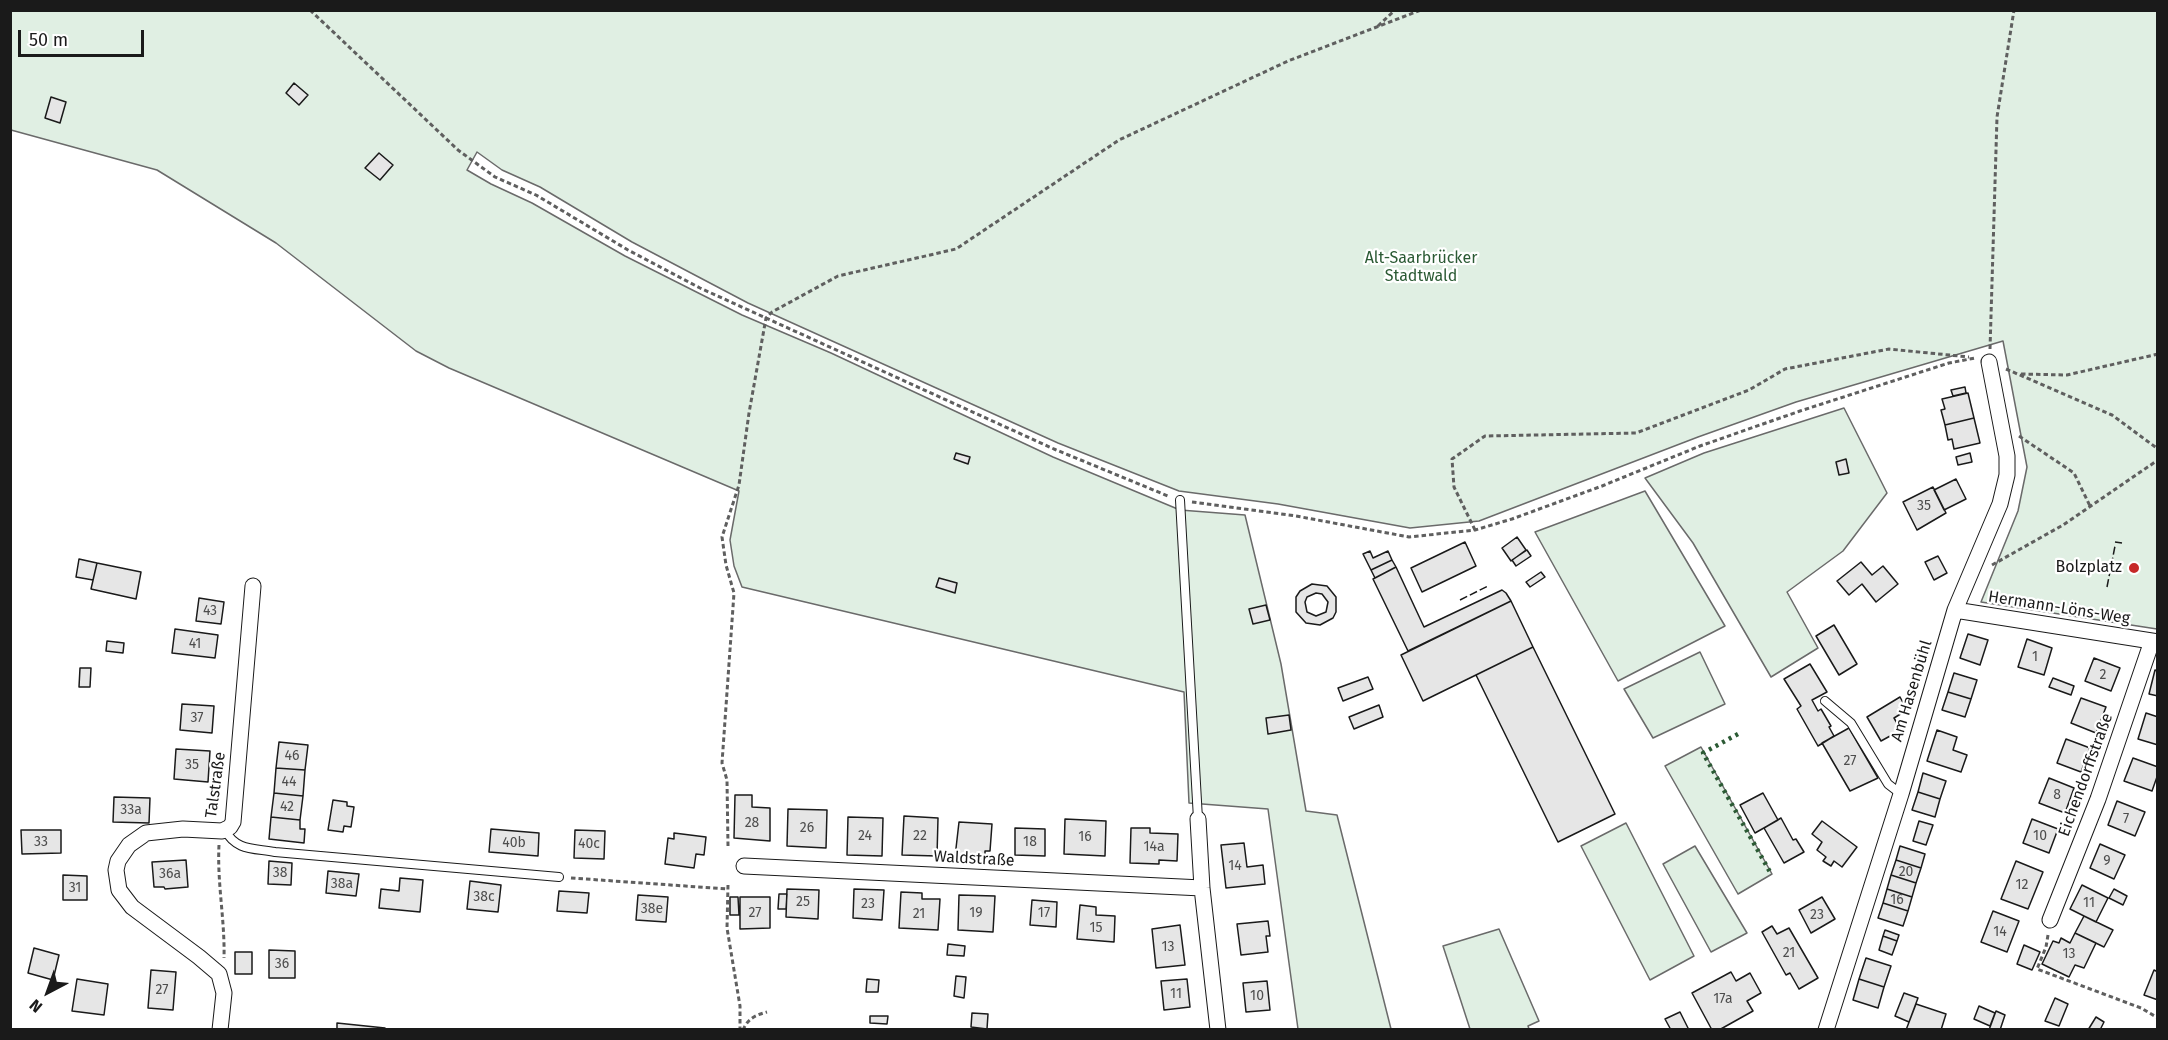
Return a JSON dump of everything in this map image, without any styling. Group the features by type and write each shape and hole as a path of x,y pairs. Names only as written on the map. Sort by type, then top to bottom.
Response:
{"street":[{"name":"Am Hasenbühl","path":"1826,1029 1955,610 2000,504 2004,489 2007,456 1989,362"},
{"name":"Talstraße","path":"219,974 132,907 119,890 116,870 118,861 129,845 146,833 183,829 225,830 233,822 253,586"},
{"name":"Hermann-Löns-Weg","path":"1955,610 2155,641"},
{"name":"Eichendorffstraße","path":"2050,920 2098,799 2155,641"},
{"path":"1198,819 1202,888 1218,1029"},
{"name":"Waldstraße","path":"744,866 1202,888"},
{"path":"219,974 224,993 220,1029"}],"lane":[{"path":"1180,500 1198,819"},
{"path":"1825,701 1851,723 1888,784 1900,794"},
{"path":"225,830 231,840 238,845 275,852 559,877"}],"path":[{"path":"310,10 458,150 495,177 536,195 628,250 700,288 1054,449 1180,500 1296,516 1409,537 1475,530 1512,519 1602,486 1700,446 1800,411 1949,363 1973,358"},
{"path":"1377,27 1395,10"},
{"path":"728,846 727,780 722,763 734,592 726,566 722,537 739,485 766,318 772,312 838,276 956,249 1119,140 1288,61 1421,10"},
{"path":"1989,362 1997,117 2014,10"},
{"path":"1475,530 1454,487 1452,459 1485,436 1636,433 1749,390 1785,369 1889,349 1973,358 1989,362 2112,415 2157,449"},
{"path":"2019,374 2067,375 2157,354"},
{"path":"2001,423 2074,473 2090,506"},
{"path":"1968,578 2063,525 2157,460"},
{"path":"219,850 220,909 224,939 224,961 219,974"},
{"path":"559,877 728,887 727,928 742,1029"},
{"path":"2050,920 2046,947 2037,969 2141,1008 2157,1018"},
{"path":"742,1029 755,1016 767,1012"}],"green space":[{"name":"Alt-Saarbrücker Stadtwald","path":"10,11 2157,11 2157,629 1981,602 2018,511 2027,467 2003,341 1796,402 1479,521 1410,528 1278,504 1179,491 1058,443 748,303 632,242 540,187 502,170 477,152 467,170 532,203 625,256 742,315 831,353 1053,457 1180,510 1245,515 1281,664 1306,811 1337,815 1391,1029 1298,1029 1268,809 1189,803 1184,692 742,587 734,566 730,540 739,491 449,368 416,351 276,243 157,170 11,130"},
{"path":"1844,408 1887,493 1843,551 1787,592 1818,648 1771,677 1693,543 1645,478 1704,453"},
{"path":"1645,491 1725,626 1618,681 1535,532"},
{"path":"1700,652 1725,704 1653,738 1624,689"},
{"path":"1701,747 1772,874 1738,894 1665,766"},
{"path":"1626,823 1694,956 1650,980 1581,846"},
{"path":"1695,846 1747,933 1711,952 1663,864"},
{"path":"1499,929 1539,1021 1528,1026 1529,1029 1470,1029 1443,946"}],"building":[{"path":"294,83 308,95 299,105 286,93"},
{"path":"51,97 66,102 60,123 45,118"},
{"path":"379,153 393,165 380,180 365,168"},
{"path":"1965,387 1966,393 1953,396 1951,390"},
{"path":"1968,393 1974,418 1945,425 1941,410 1945,409 1942,399"},
{"path":"1974,418 1980,443 1954,449 1952,439 1948,440 1945,425"},
{"path":"956,453 970,457 968,464 954,459"},
{"path":"1970,453 1972,462 1958,465 1956,457"},
{"path":"1846,459 1849,473 1839,475 1836,462"},
{"path":"1956,479 1966,499 1944,510 1934,490"},
{"path":"1933,487 1946,513 1917,530 1903,502"},
{"path":"1517,537 1526,550 1511,561 1502,548"},
{"path":"1465,542 1476,566 1422,592 1411,568"},
{"path":"1527,550 1531,556 1516,566 1512,560"},
{"path":"1370,551 1373,558 1388,551 1392,560 1371,570 1363,554"},
{"path":"1938,556 1947,573 1934,580 1925,562"},
{"path":"79,559 97,563 93,580 76,577"},
{"path":"1392,560 1396,567 1375,578 1371,570"},
{"path":"1861,562 1872,575 1883,566 1898,584 1876,602 1862,584 1849,595 1837,581"},
{"path":"97,563 141,572 136,599 91,589"},
{"path":"1396,567 1424,627 1502,590 1511,601 1408,651 1373,579"},
{"path":"1541,572 1545,577 1530,587 1526,582"},
{"path":"939,578 957,583 955,593 936,587"},
{"path":"1312,584 1327,586 1336,597 1336,612 1333,618 1320,625 1306,623 1296,612 1296,597 1300,591","holes":["1316,593 1322,594 1328,602 1326,612 1316,616 1307,612 1305,602 1307,597"]},
{"path":"199,598 224,602 221,624 196,621"},
{"path":"1511,601 1533,647 1423,701 1401,655"},
{"path":"1266,605 1270,620 1253,624 1249,609"},
{"path":"1834,625 1857,664 1839,675 1816,636"},
{"path":"175,629 218,635 215,658 172,653"},
{"path":"1968,634 1988,640 1980,665 1960,658"},
{"path":"2027,639 2052,648 2044,675 2018,667"},
{"path":"107,641 124,643 123,653 106,651"},
{"path":"1533,647 1615,814 1558,842 1476,675"},
{"path":"2094,658 2120,668 2111,691 2085,681"},
{"path":"1810,664 1827,692 1812,700 1818,711 1821,709 1834,736 1818,746 1797,709 1801,706 1784,679"},
{"path":"80,668 91,668 90,687 79,687"},
{"path":"2155,670 2158,671 2158,696 2149,694"},
{"path":"1954,673 1977,680 1971,699 1948,692"},
{"path":"1368,677 1373,689 1343,701 1338,688"},
{"path":"2053,678 2074,686 2071,695 2049,687"},
{"path":"1948,692 1971,699 1965,717 1942,710"},
{"path":"1900,697 1907,710 1894,718 1901,730 1881,741 1867,717"},
{"path":"2081,698 2106,707 2096,733 2071,723"},
{"path":"182,704 214,706 212,733 180,730"},
{"path":"1379,705 1383,717 1354,729 1349,717"},
{"path":"2146,713 2158,717 2158,745 2138,739"},
{"path":"1289,715 1291,730 1268,734 1266,718"},
{"path":"1849,728 1878,778 1850,791 1822,743"},
{"path":"1937,730 1957,737 1953,750 1967,755 1961,772 1927,761"},
{"path":"2066,739 2090,748 2081,772 2057,763"},
{"path":"279,742 308,745 305,770 276,768"},
{"path":"176,749 210,751 208,782 174,779"},
{"path":"2133,758 2158,767 2152,791 2124,781"},
{"path":"276,768 305,770 303,796 274,793"},
{"path":"1923,773 1946,781 1940,799 1918,792"},
{"path":"2049,778 2074,788 2065,813 2039,803"},
{"path":"1918,792 1940,799 1935,817 1912,810"},
{"path":"274,793 303,796 300,820 271,817"},
{"path":"1763,793 1778,820 1755,833 1740,805"},
{"path":"735,795 752,795 752,807 770,808 770,841 734,838"},
{"path":"114,797 150,798 149,823 113,822"},
{"path":"333,800 347,802 347,806 354,807 351,827 344,826 343,832 328,830"},
{"path":"2117,801 2145,812 2135,836 2108,825"},
{"path":"788,809 827,810 826,848 787,846"},
{"path":"904,816 938,818 937,856 902,855"},
{"path":"271,817 300,820 300,829 305,829 304,843 269,839"},
{"path":"848,817 883,818 882,856 847,855"},
{"path":"1781,818 1793,840 1796,839 1804,852 1784,863 1764,828"},
{"path":"1065,819 1106,821 1105,856 1064,854"},
{"path":"2032,819 2058,829 2049,853 2023,843"},
{"path":"1822,821 1857,847 1842,867 1834,861 1831,866 1823,861 1826,857 1817,850 1822,842 1812,834"},
{"path":"1919,821 1933,825 1926,845 1913,841"},
{"path":"959,822 992,824 990,851 985,851 985,859 955,857"},
{"path":"1015,828 1045,829 1045,856 1015,855"},
{"path":"1131,828 1150,828 1150,833 1178,834 1177,861 1159,860 1159,864 1130,863"},
{"path":"491,829 539,833 538,856 489,852"},
{"path":"21,830 61,830 61,853 22,854"},
{"path":"575,830 605,831 604,859 574,858"},
{"path":"674,833 706,837 704,855 696,854 694,868 665,864 668,838 674,839"},
{"path":"1244,843 1247,867 1263,865 1265,884 1226,888 1221,845"},
{"path":"2100,844 2125,855 2114,879 2090,868"},
{"path":"1900,846 1925,854 1921,868 1896,860"},
{"path":"186,860 188,887 165,889 154,887 152,862"},
{"path":"1896,860 1921,868 1916,883 1891,875"},
{"path":"269,861 292,863 291,885 268,884"},
{"path":"2016,861 2043,872 2028,909 2001,899"},
{"path":"328,871 359,874 356,896 326,893"},
{"path":"63,875 87,876 87,900 63,900"},
{"path":"1891,875 1916,883 1912,897 1887,889"},
{"path":"400,878 423,880 420,912 379,908 381,889 399,891"},
{"path":"470,881 501,885 498,912 467,909"},
{"path":"2082,885 2108,898 2096,922 2070,909"},
{"path":"787,889 819,890 818,919 786,917"},
{"path":"854,889 884,890 882,920 853,918"},
{"path":"1887,889 1912,897 1908,911 1883,903"},
{"path":"2114,889 2127,896 2123,905 2109,898"},
{"path":"559,891 589,893 587,913 557,911"},
{"path":"901,892 922,893 922,899 940,899 938,930 899,928"},
{"path":"779,894 787,894 786,909 778,909"},
{"path":"638,895 668,897 666,922 636,920"},
{"path":"959,895 995,896 993,932 958,930"},
{"path":"730,897 738,897 739,915 730,915"},
{"path":"740,897 770,897 770,928 740,929"},
{"path":"1822,897 1835,919 1811,933 1799,910"},
{"path":"1032,900 1057,902 1056,927 1030,925"},
{"path":"1883,903 1908,911 1903,926 1878,918"},
{"path":"1080,905 1096,907 1096,915 1115,916 1114,942 1077,939"},
{"path":"1993,911 2019,921 2007,952 1981,942"},
{"path":"2084,916 2113,930 2104,947 2075,933"},
{"path":"1268,921 1270,936 1266,936 1268,952 1241,955 1237,924"},
{"path":"1180,925 1185,965 1156,968 1152,929"},
{"path":"1772,926 1777,934 1789,928 1818,978 1799,989 1790,973 1786,975 1762,932"},
{"path":"1885,930 1899,935 1897,941 1883,936"},
{"path":"2075,933 2096,943 2084,968 2075,965 2069,977 2042,964 2053,941 2059,943 2061,938 2070,943"},
{"path":"1883,936 1897,941 1892,955 1879,950"},
{"path":"948,944 965,946 964,956 947,955"},
{"path":"2024,945 2040,952 2032,970 2017,964"},
{"path":"34,948 59,955 53,980 28,973"},
{"path":"269,950 295,951 295,978 269,978"},
{"path":"235,952 252,952 252,974 235,974"},
{"path":"1866,958 1891,966 1884,987 1859,979"},
{"path":"151,970 176,972 173,1010 148,1008"},
{"path":"2154,970 2158,972 2158,1000 2144,995"},
{"path":"1731,972 1736,981 1750,973 1761,993 1747,1001 1753,1011 1719,1030 1712,1030 1692,993"},
{"path":"956,976 966,977 964,998 954,996"},
{"path":"77,979 108,984 104,1015 72,1011"},
{"path":"867,979 879,980 878,992 866,992"},
{"path":"1187,979 1190,1007 1164,1010 1161,981"},
{"path":"1859,979 1884,987 1878,1008 1853,1000"},
{"path":"1267,981 1270,1010 1246,1012 1243,983"},
{"path":"1904,993 1918,998 1909,1022 1895,1016"},
{"path":"2055,998 2068,1004 2059,1026 2045,1021"},
{"path":"1916,1004 1946,1014 1941,1030 1906,1030"},
{"path":"1979,1006 1995,1013 1990,1026 1974,1019"},
{"path":"1996,1011 2005,1015 2000,1030 1989,1030"},
{"path":"1680,1012 1689,1030 1671,1030 1665,1019"},
{"path":"972,1013 988,1014 987,1029 971,1027"},
{"path":"870,1016 888,1016 887,1024 870,1023"},
{"path":"2096,1017 2104,1022 2100,1030 2088,1030"},
{"path":"337,1023 385,1028 385,1030 337,1030"}],"hedge":[{"path":"1738,734 1703,753 1770,872"}],"fence":[{"path":"2115,542 2122,543"},
{"path":"2107,587 2115,546"},
{"path":"1460,600 1488,586"}],"place":[{"name":"Bolzplatz","path":"2134,568"}]}
